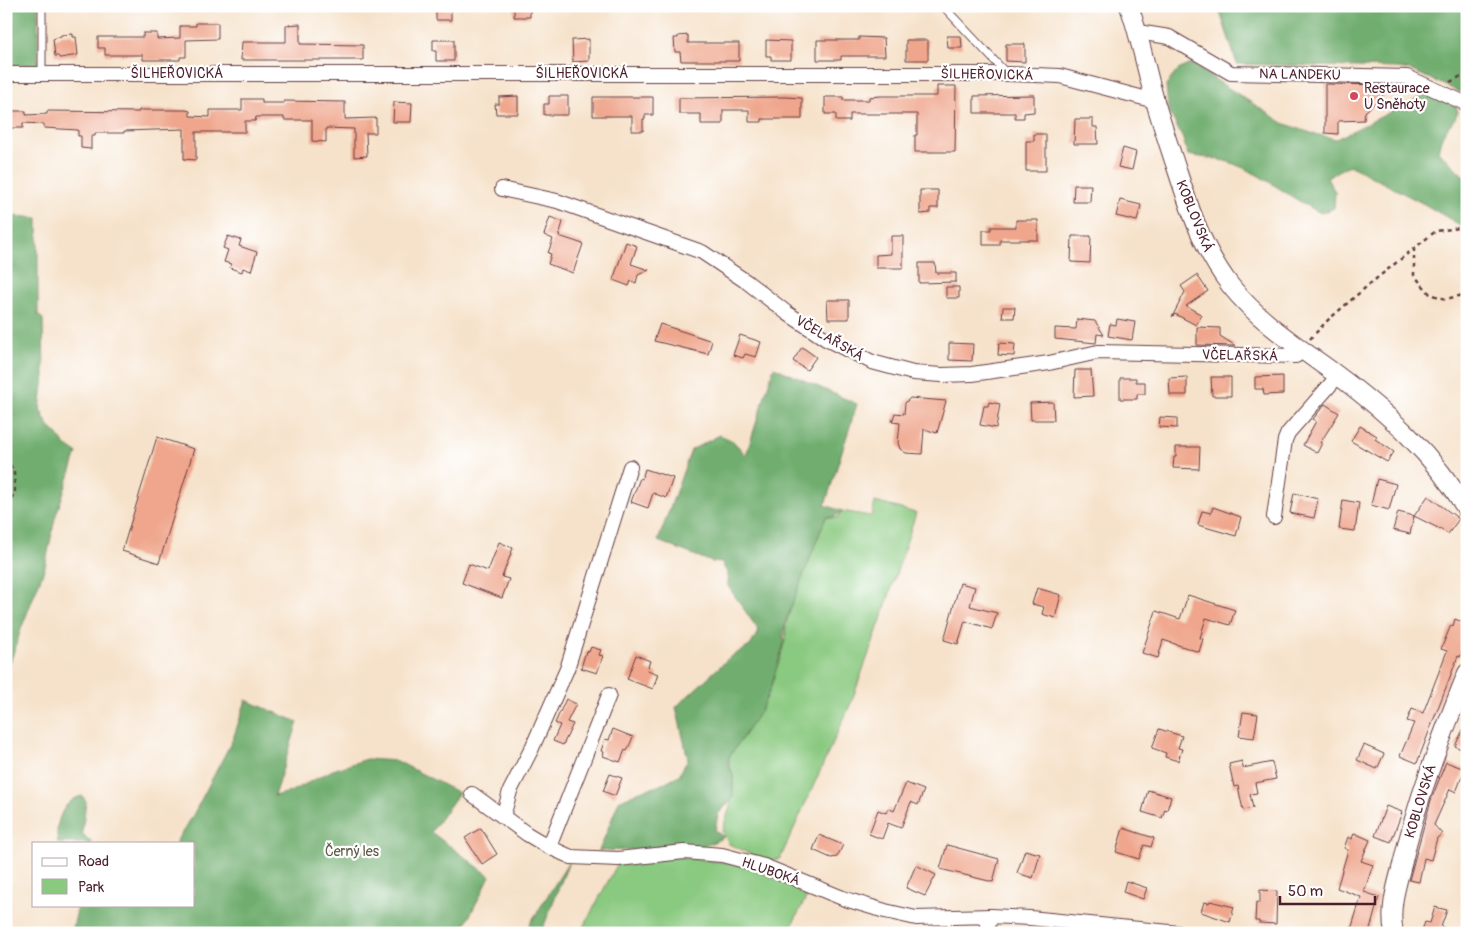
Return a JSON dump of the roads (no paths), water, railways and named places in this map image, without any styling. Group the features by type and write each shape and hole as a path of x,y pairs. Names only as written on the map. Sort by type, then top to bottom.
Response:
{"street":[{"name":"KOBLOVSKÁ","path":"1129,6 1138,32 1155,101 1190,213 1206,249 1227,281 1254,310 1400,426 1437,467 1467,510"},
{"name":"NA LANDEKU","path":"1138,32 1170,37 1231,73 1408,77 1467,104"},
{"name":"ŠILHEŘOVICKÁ","path":"6,74 1008,74 1060,76 1155,101"},
{"name":"VČELAŘSKÁ","path":"502,189 557,201 702,252 748,282 787,313 826,339 872,362 912,373 972,374 1049,363 1098,352 1296,356 1302,349"},
{"path":"1274,517 1288,432 1338,376"},
{"path":"503,817 510,791 532,748 567,669 630,467"},
{"name":"KOBLOVSKÁ","path":"1394,933 1392,923 1394,896 1415,814 1431,764 1467,673"},
{"path":"549,846 609,695"},
{"name":"HLUBOKÁ","path":"472,794 503,817 549,846 571,857 618,859 684,852 722,855 764,866 845,899 884,911 916,918 991,916 1069,921 1179,933"},
{"path":"986,933 991,916"}],"lane":[{"path":"42,6 42,73"},
{"path":"942,6 1008,74"}],"place":[{"name":"Restaurace U Sněhoty","path":"1354,96"}],"park label":[{"name":"Černý les","path":"352,851"}]}
